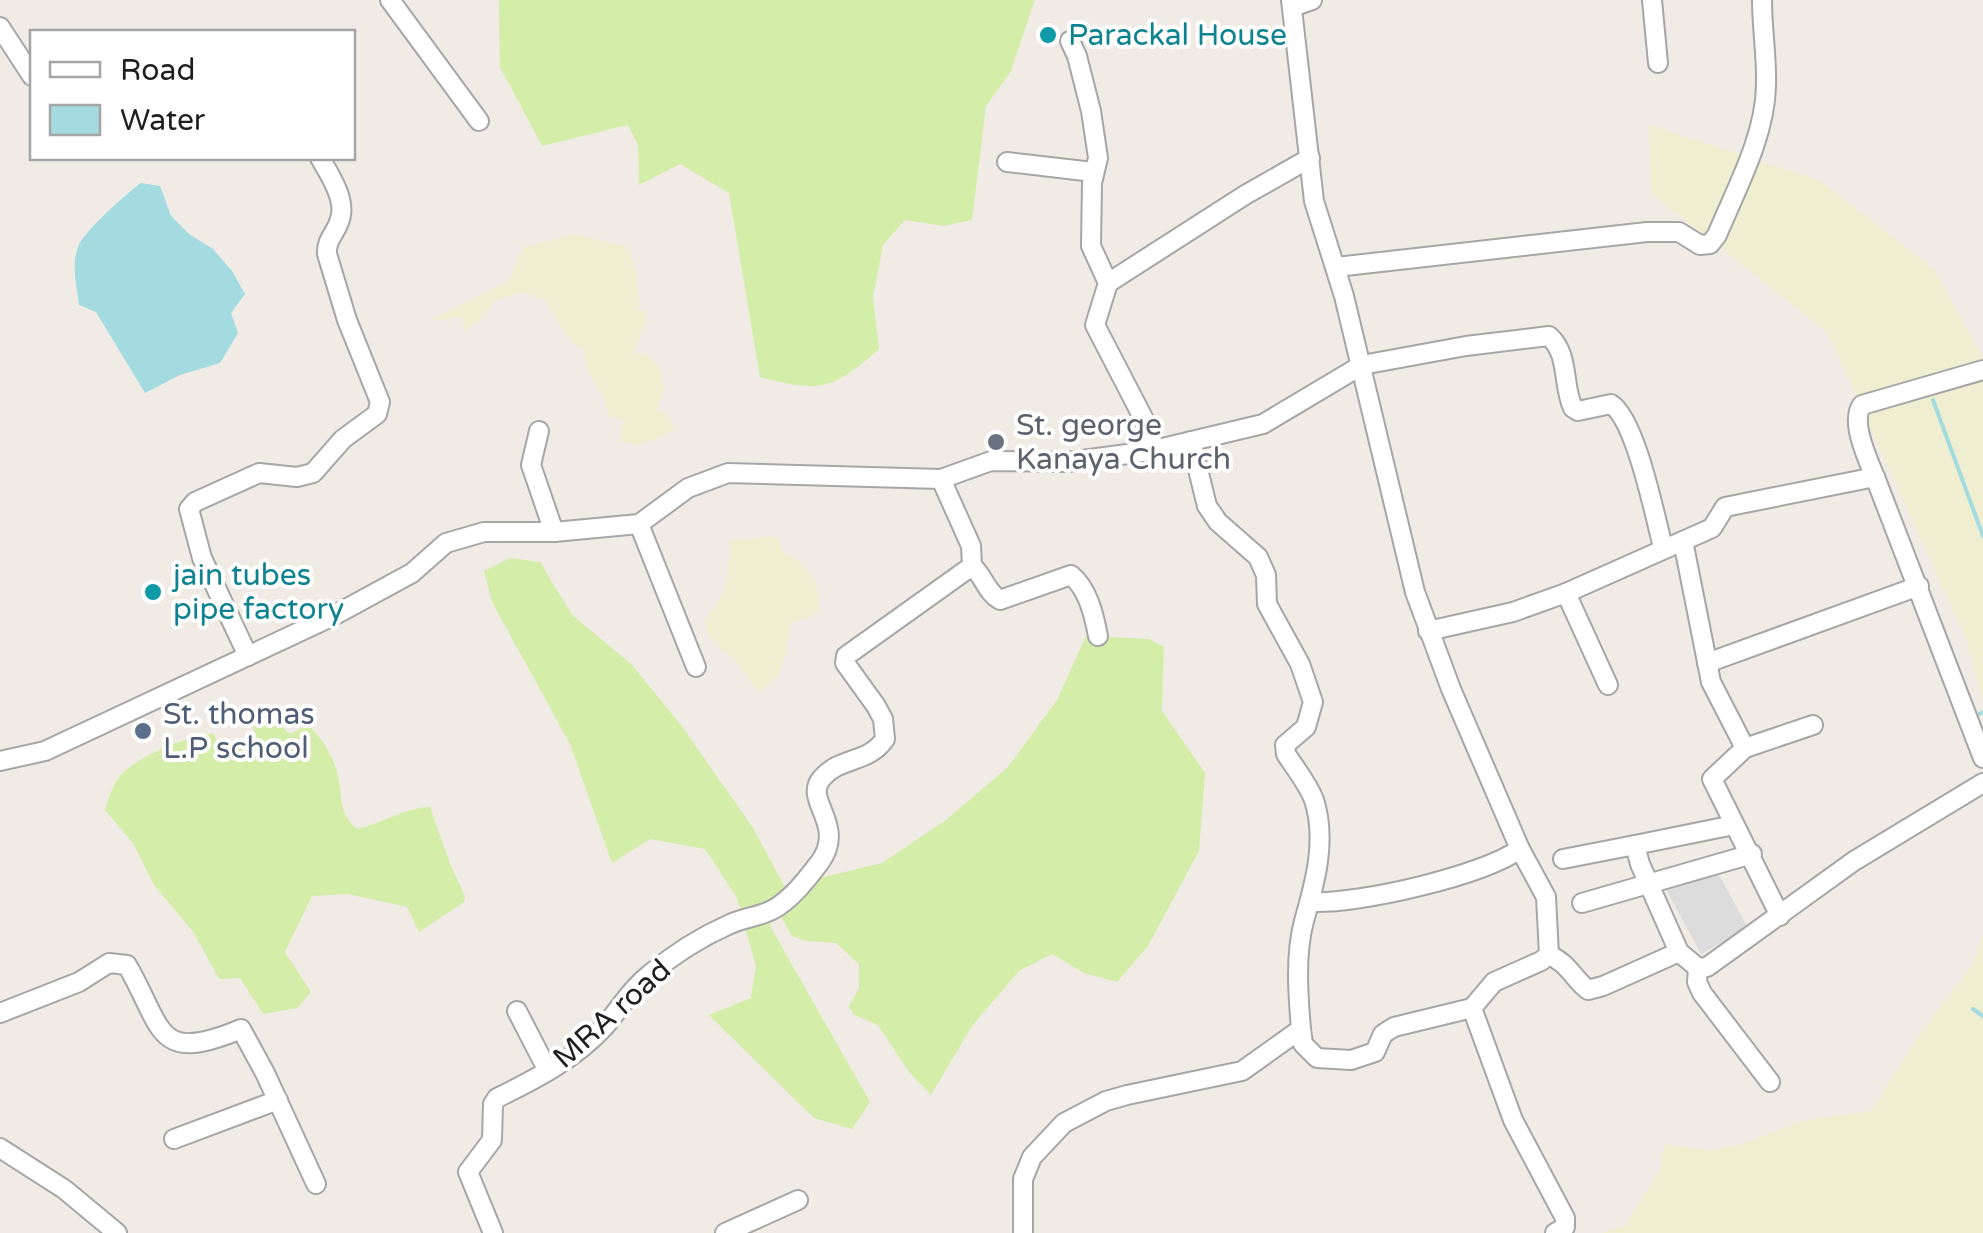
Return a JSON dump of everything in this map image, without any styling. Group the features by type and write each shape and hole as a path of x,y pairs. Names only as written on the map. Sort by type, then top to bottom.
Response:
{"street":[{"path":"390,0 479,121"},
{"path":"1191,441 1206,506 1218,522 1258,557 1266,576 1267,604 1300,664 1313,702 1306,727 1285,746 1313,798 1318,822 1312,902 1303,923 1298,967 1301,1028 1310,1054 1328,1061 1351,1060 1375,1052 1383,1034 1394,1028 1472,1008 1494,982 1541,962 1549,954 1546,897 1520,849 1428,632 1415,592 1362,366 1314,201 1292,4 1312,0"},
{"path":"1652,0 1658,63"},
{"path":"1336,267 1647,232 1679,232 1700,245 1710,244 1747,163 1759,126 1766,89 1762,0"},
{"path":"0,27 30,73"},
{"path":"1070,41 1078,56 1098,158 1093,172 1091,246 1108,283"},
{"path":"1150,452 1152,435 1095,326 1108,283 1244,195 1310,158"},
{"path":"245,650 202,558 190,509 196,502 260,472 297,477 313,473 343,439 377,414 380,402 326,254 326,244 341,220 342,208 321,160"},
{"path":"1007,162 1093,172"},
{"path":"0,760 45,751 245,650 333,616 412,574 446,542 484,532 554,532 639,524 688,488 728,473 941,478 991,461 1067,462 1150,452 1263,424 1362,366 1466,346 1549,336 1562,354 1573,408 1578,411 1612,404 1621,413 1646,478 1662,548"},
{"path":"1983,370 1862,404 1856,420 1874,477 1983,758"},
{"path":"538,431 531,464 554,532"},
{"path":"1428,632 1513,612 1566,593 1712,528 1726,508 1874,477"},
{"path":"941,478 971,546 972,566 991,595 1000,600 1071,575 1080,582 1088,600 1098,636"},
{"path":"639,524 696,667"},
{"path":"1682,540 1711,682 1745,748"},
{"name":"MRA road","path":"494,1233 468,1172 492,1140 493,1104 497,1098 548,1071 594,1036 652,972 722,928 772,910 794,894 830,847 830,830 816,796 818,781 834,766 876,752 885,738 883,719 845,663 846,656 972,566"},
{"path":"1707,663 1919,586"},
{"path":"1566,593 1608,685"},
{"path":"1780,916 1712,778 1745,748 1814,725"},
{"path":"1636,844 1648,884 1678,952 1698,968 1707,967 1854,861 1983,783"},
{"path":"1564,859 1734,825"},
{"path":"1312,902 1328,903 1418,886 1478,868 1520,849"},
{"path":"1582,902 1752,854"},
{"path":"1549,954 1570,968 1588,990 1678,952"},
{"path":"0,1012 79,982 109,963 127,966 168,1040 204,1042 241,1029 316,1184"},
{"path":"1698,968 1702,992 1770,1082"},
{"path":"1472,1008 1513,1120 1565,1218 1566,1226 1555,1233"},
{"path":"517,1011 548,1071"},
{"path":"1022,1233 1023,1179 1032,1157 1064,1122 1106,1101 1242,1071 1301,1028"},
{"path":"174,1140 278,1100"},
{"path":"0,1148 64,1189 116,1233"},
{"path":"725,1233 798,1200"}],"shaded area":[{"path":"1649,125 1819,180 1934,269 1983,358 1983,700 1966,639 1828,333 1651,193"},
{"path":"572,234 628,247 636,271 636,310 646,311 647,320 633,353 649,356 658,366 664,386 657,412 663,412 676,430 649,442 619,441 624,420 609,417 604,398 587,371 584,350 571,342 544,299 523,292 493,301 484,316 464,332 462,317 429,321 509,281 523,248"},
{"path":"777,538 783,552 800,562 816,583 820,609 790,624 778,676 759,693 734,659 708,634 705,621 721,597 728,576 730,539"},
{"path":"1718,873 1748,928 1701,954 1663,884"},
{"path":"1983,935 1983,1233 1602,1233 1626,1225 1659,1171 1665,1144 1711,1151 1748,1142 1802,1121 1871,1111 1922,1030 1972,966"}],"green space":[{"path":"499,0 1035,0 1010,73 986,106 972,220 943,226 905,220 883,245 873,297 879,349 837,380 812,386 760,377 729,193 680,164 639,185 638,145 628,125 542,146 500,67"},
{"path":"510,558 540,562 572,615 631,664 681,725 753,828 785,887 770,926 870,1102 852,1129 814,1118 709,1015 751,998 756,966 737,898 705,849 650,839 612,863 570,744 492,602 484,571"},
{"path":"1086,636 1149,639 1164,647 1162,711 1205,773 1199,851 1148,946 1117,982 1084,973 1052,954 1019,971 972,1026 931,1095 909,1072 878,1025 854,1015 849,1006 859,988 859,964 836,943 792,936 780,915 812,880 882,863 946,820 1008,767 1057,700"},
{"path":"275,720 290,734 308,725 323,742 336,768 344,812 357,829 430,807 465,896 464,902 419,932 407,907 348,894 312,896 285,952 311,992 297,1008 263,1014 240,978 219,979 194,933 154,885 133,843 105,810 120,777 153,753 213,733 223,752 256,735 253,727 259,721"}],"water":[{"path":"141,183 160,186 171,216 189,234 213,249 245,294 231,313 238,333 220,363 180,375 145,393 96,312 79,305 75,269 78,247 88,232"}],"waterway":[{"path":"1933,400 1983,536"},
{"path":"1979,714 1983,712"},
{"path":"1973,1009 1983,1016"}],"place":[{"name":"Parackal House","path":"1048,35"},
{"name":"St. george Kanaya Church","path":"996,442"},
{"name":"jain tubes pipe factory","path":"153,592"},
{"name":"St. thomas L.P school","path":"143,731"}]}
